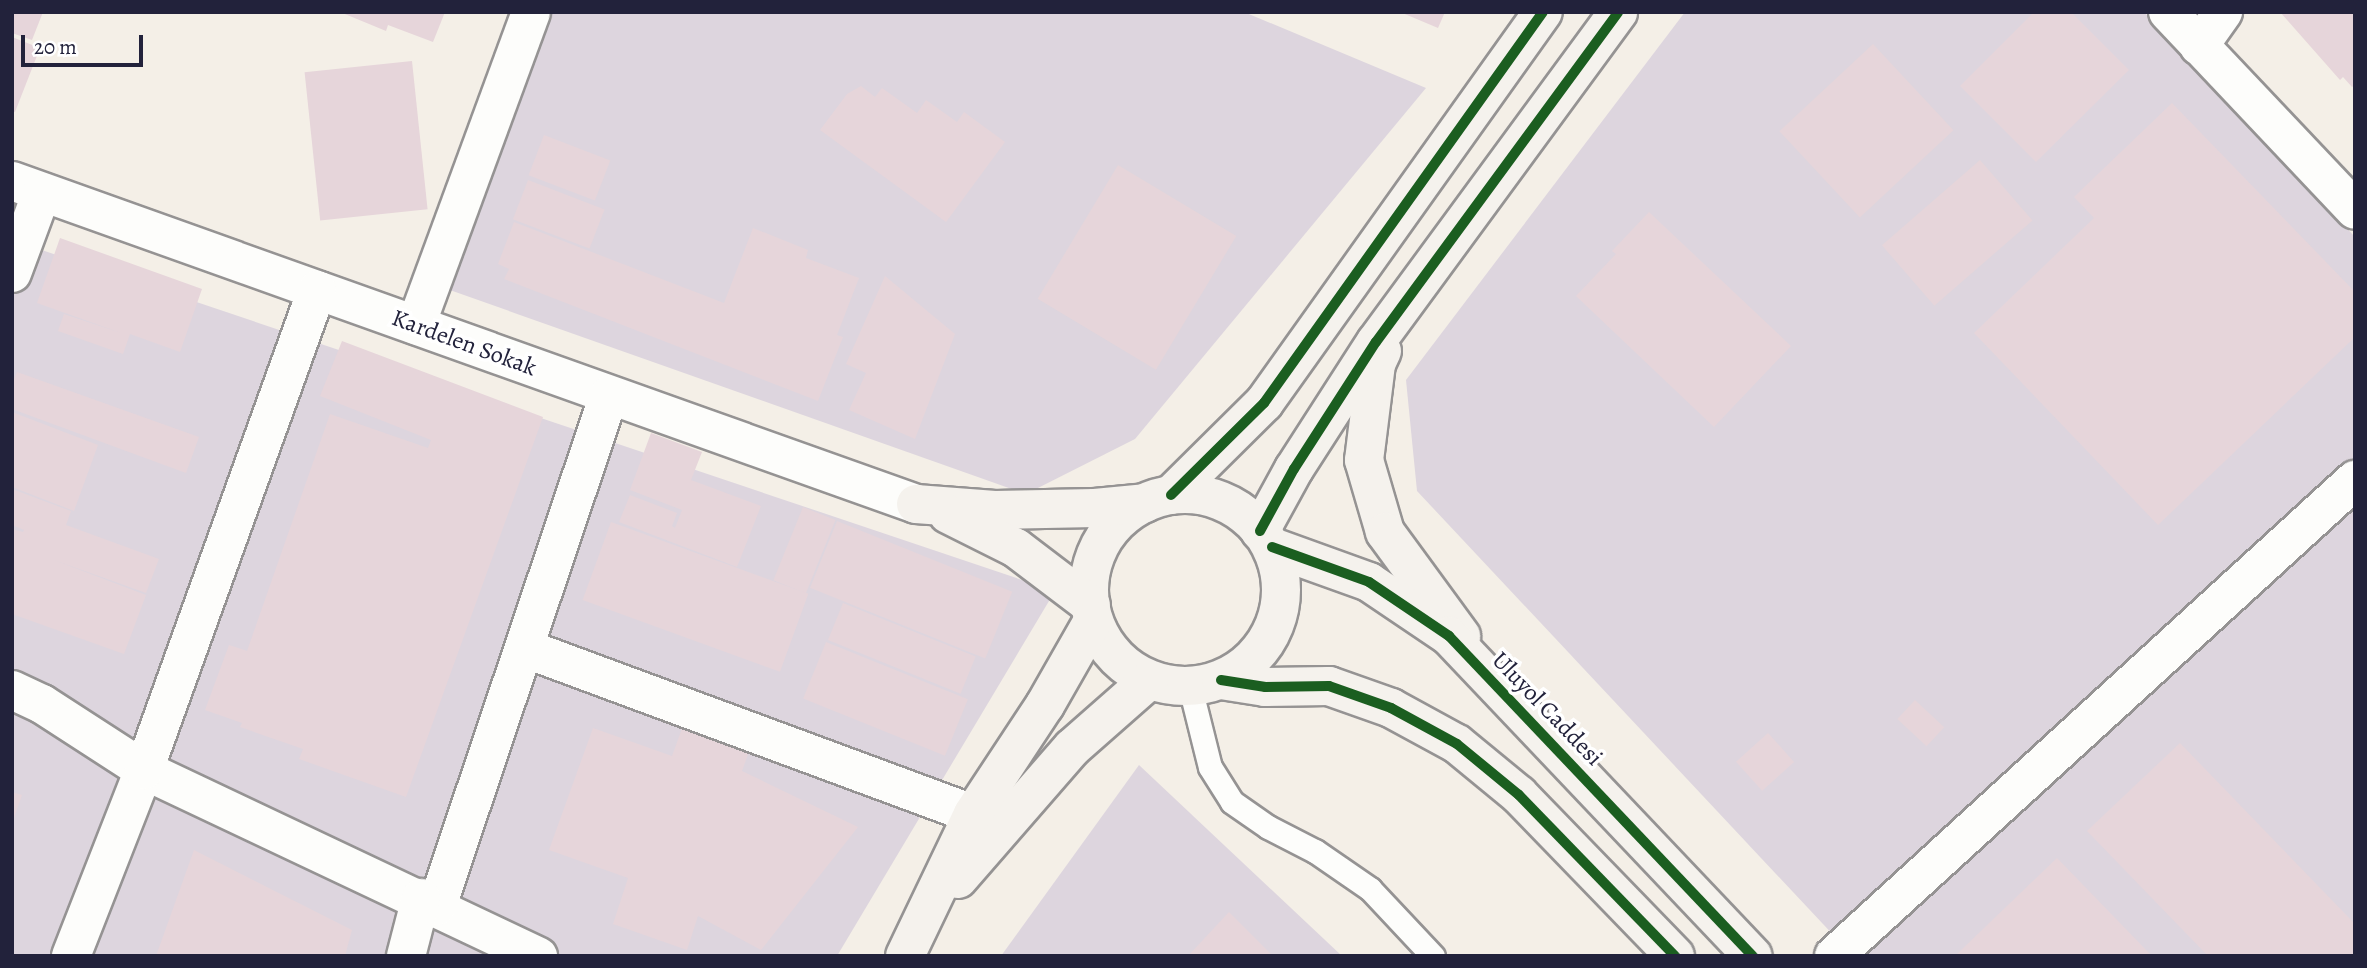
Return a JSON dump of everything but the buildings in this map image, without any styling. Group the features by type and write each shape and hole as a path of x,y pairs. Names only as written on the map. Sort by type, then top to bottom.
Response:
{"main road":[{"path":"1543,12 1264,404 1160,499 1133,508 1109,529 1094,558 1088,590 1092,613 1106,646 1125,666 1149,680 1169,686 1205,683 1265,687 1329,686 1391,708 1457,744 1519,795 1675,956"},
{"path":"1266,539 1294,469 1399,310 1618,12"},
{"path":"1399,310 1376,364 1364,460 1385,532 1431,591 1491,681"},
{"path":"916,504 995,510 1095,508 1195,494 1226,502 1252,520 1266,539 1282,577 1280,609 1269,639 1249,664 1205,683"},
{"path":"916,504 953,516 1016,548 1092,613"},
{"name":"Uluyol Caddesi","path":"1266,539 1369,582 1450,636 1753,956"},
{"path":"905,956 973,814 1045,705 1092,613"},
{"path":"923,922 1072,748 1149,680"}],"street":[{"path":"416,325 531,12"},
{"path":"2168,12 2355,210"},
{"path":"2199,46 2223,12"},
{"path":"12,273 27,187"},
{"name":"Kardelen Sokak","path":"27,187 916,504"},
{"path":"71,956 144,770 317,290"},
{"path":"406,956 429,902 524,648 609,395"},
{"path":"1833,956 2355,480"},
{"path":"524,648 973,814"},
{"path":"12,690 42,704 144,770 429,902 538,956"}],"lane":[{"path":"1205,683 1210,767 1232,802 1268,827 1315,851 1370,889 1433,956"}],"shaded area":[{"path":"516,12 1244,12 1426,88 1135,439 1026,494 413,277"},
{"path":"1685,12 2144,12 2355,237 2355,956 1853,956 1417,491 1406,380"},
{"path":"12,240 1055,591 837,956 12,956"},
{"path":"1139,765 1342,956 1001,956"}],"cycle path":[{"path":"1171,495 1264,403 1543,12"},
{"path":"1260,531 1294,469 1376,342 1618,12"},
{"path":"1272,547 1369,582 1449,636 1753,956"},
{"path":"1221,680 1265,687 1329,686 1391,708 1457,744 1519,795 1675,956"}]}
